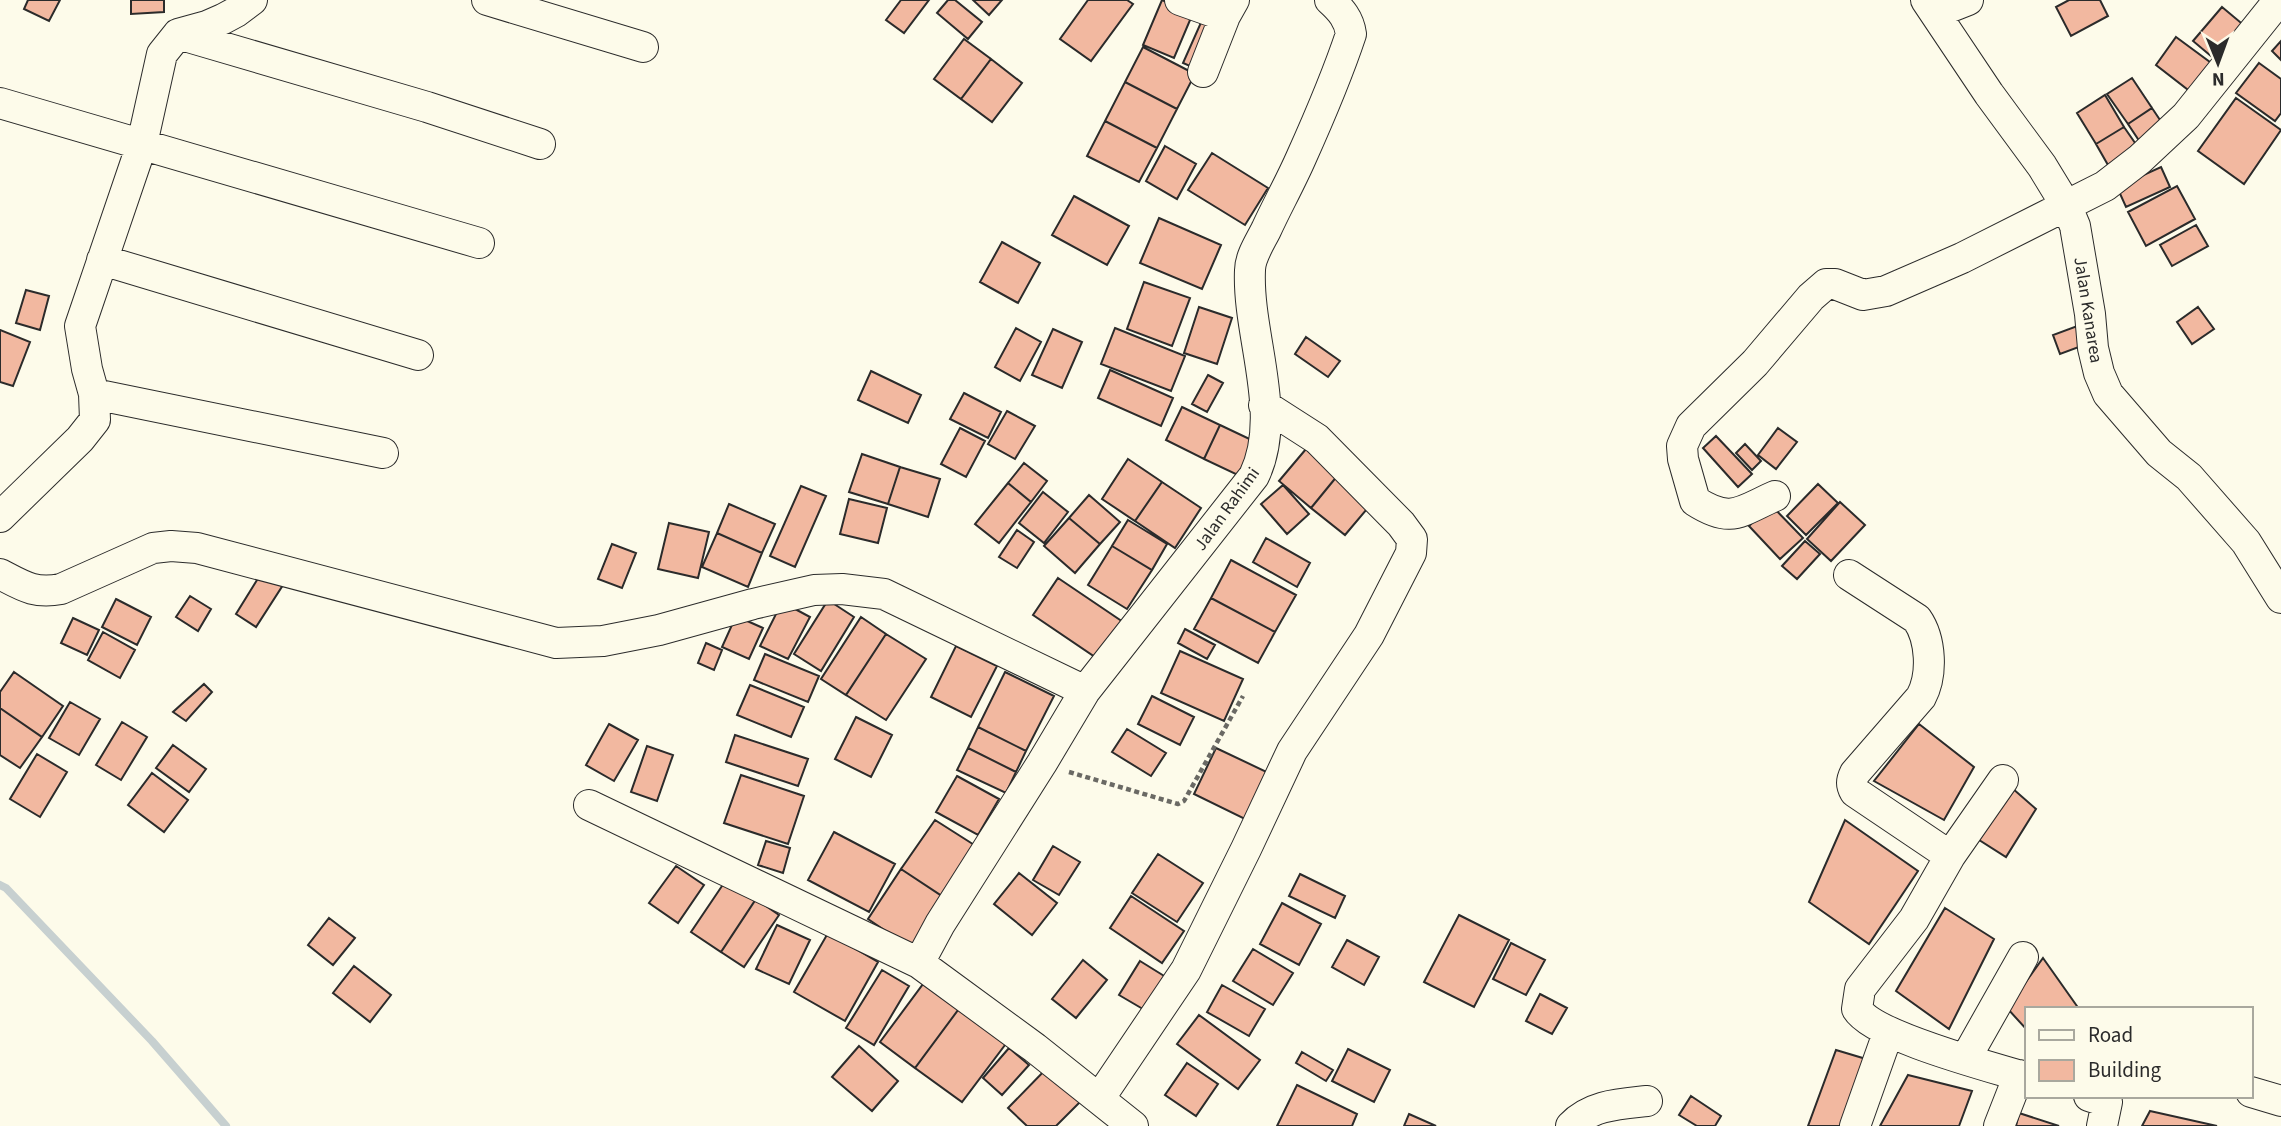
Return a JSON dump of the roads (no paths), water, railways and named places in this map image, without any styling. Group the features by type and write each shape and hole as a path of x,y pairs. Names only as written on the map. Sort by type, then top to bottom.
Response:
{"street":[{"path":"0,517 89,430 95,420 94,394 80,326 142,144 162,54 178,34 223,19 252,0"},
{"path":"487,0 643,47"},
{"path":"1180,0 1230,8 1203,72"},
{"name":"Jalan Rahimi","path":"919,963 940,924 1085,691 1254,476 1261,462 1265,445 1264,405 1252,312 1250,266 1301,158 1350,34 1349,23 1330,0"},
{"path":"1931,7 1968,0"},
{"path":"1775,496 1733,515 1713,513 1695,500 1682,446 1691,426 1755,363 1811,297 1826,284 1835,284 1863,295 1886,291 1962,258 2105,186 2140,159 2186,116 2279,0"},
{"name":"Jalan Kanarea","path":"1931,7 1989,94 2042,166 2067,207 2075,226 2093,348 2108,394 2159,453 2189,477 2246,542 2281,598"},
{"path":"178,34 427,107 540,144"},
{"path":"0,103 479,243"},
{"path":"102,260 418,355"},
{"path":"94,394 383,453"},
{"path":"1099,1099 1185,970 1292,751 1369,635 1413,546 1408,532 1317,439 1264,405"},
{"path":"0,574 30,590 46,592 61,589 153,548 197,548 556,643 603,641 637,635 814,590 842,589 884,594 1085,691"},
{"path":"1849,575 1917,619 1924,632 1928,670 1926,687 1921,697 1855,774 1852,780 1853,788 1855,792 1950,856"},
{"path":"1999,1126 2023,1076 1888,1033 1862,1017 1857,1009 1860,989 1914,919 1950,856 2003,780"},
{"path":"589,805 919,963 1035,1048 1133,1126"},
{"path":"1966,1058 2023,957"},
{"path":"1855,1126 1888,1033"},
{"path":"2253,1093 2281,1101"},
{"path":"1571,1126 1580,1116 1591,1110 1647,1101"}],"waterway":[{"path":"0,885 6,888 152,1041 226,1126"}]}
